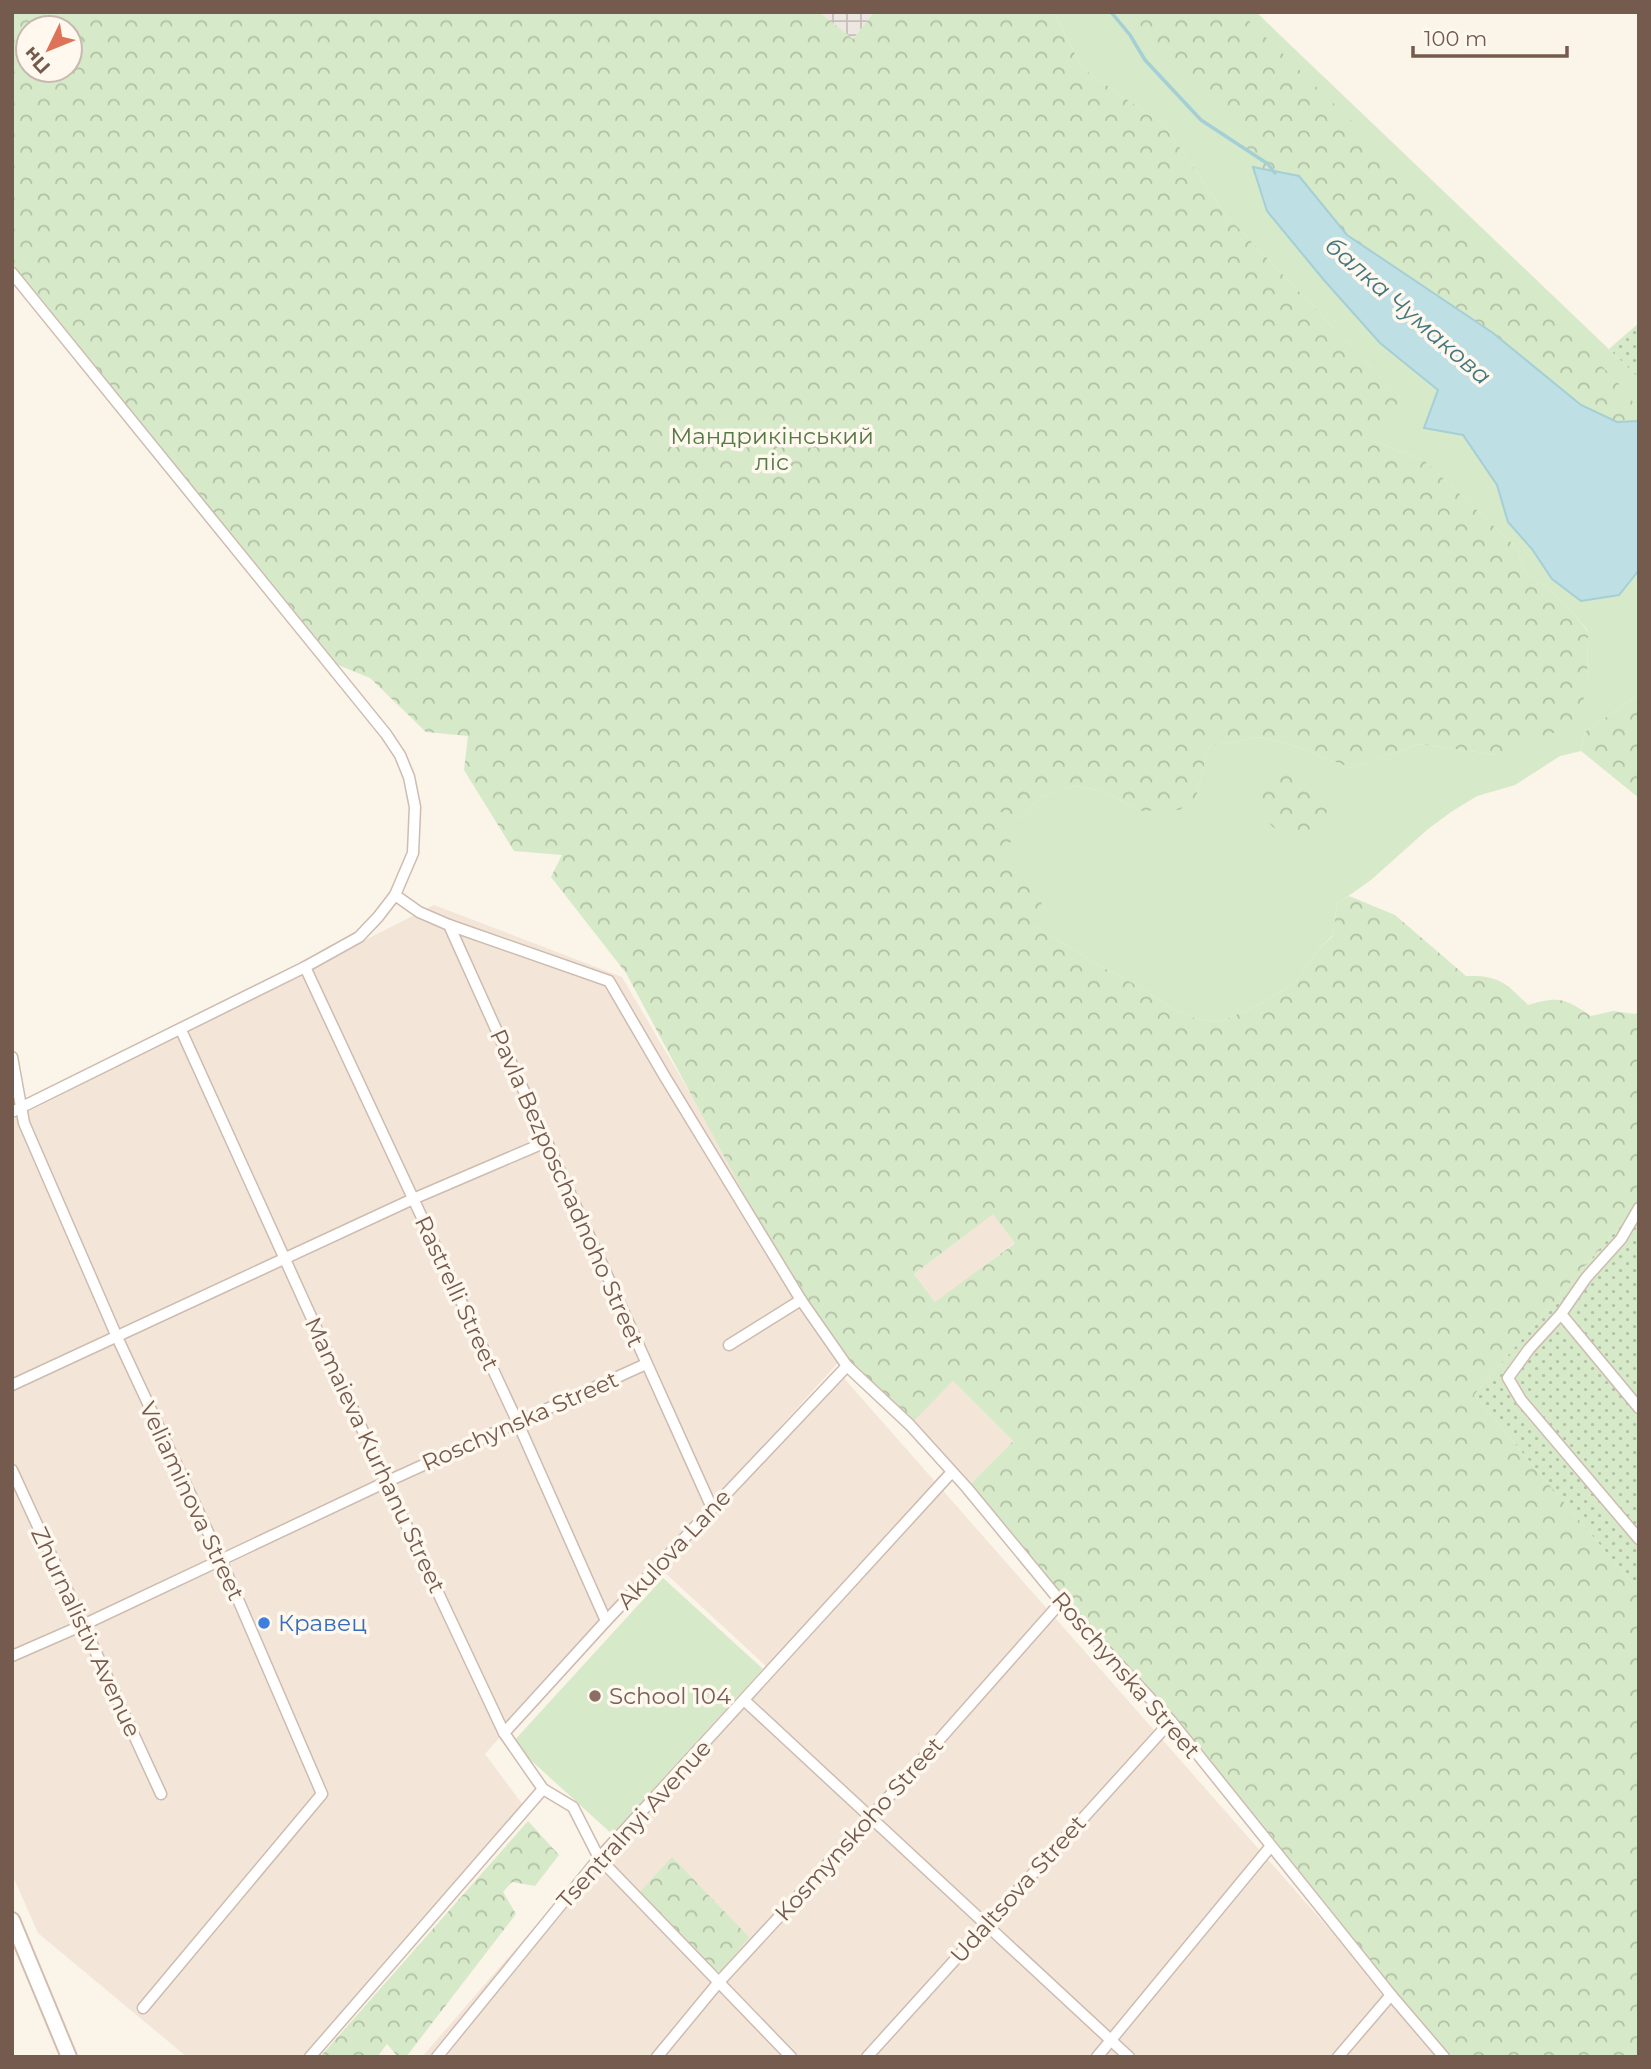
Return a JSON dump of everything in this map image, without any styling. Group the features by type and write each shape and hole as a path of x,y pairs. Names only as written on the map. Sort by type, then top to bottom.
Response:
{"main road":[{"path":"12,1920 69,2057"}],"street":[{"path":"12,272 386,734 400,755 409,777 415,807 413,853 395,895 359,937 181,1030 17,1110 12,1057"},
{"path":"395,895 419,912 449,925"},
{"name":"Pavla Bezposchadnoho Street","path":"449,925 712,1508"},
{"name":"Roschynska Street","path":"449,925 610,981 665,1077 801,1300 846,1366 910,1425 967,1488 1061,1601 1171,1721 1444,2057"},
{"name":"Rastrelli Street","path":"305,967 517,1422 606,1621"},
{"name":"Mamaieva Kurhanu Street","path":"181,1030 386,1482 504,1734 543,1789 573,1807 599,1858 791,2057"},
{"name":"Veliaminova Street","path":"17,1110 117,1338 221,1560 322,1794 143,2008"},
{"path":"12,1385 414,1199 546,1142"},
{"path":"1639,1208 1621,1239 1586,1278 1561,1314 1528,1349 1508,1378 1521,1400 1639,1539"},
{"path":"729,1346 801,1300"},
{"path":"1561,1314 1639,1408"},
{"name":"Roschynska Street","path":"12,1656 646,1364"},
{"name":"Akulova Lane","path":"504,1734 606,1621 846,1366"},
{"name":"Zhurnalistiv Avenue","path":"12,1470 161,1794"},
{"name":"Tsentralnyi Avenue","path":"437,2057 599,1858 951,1472"},
{"name":"Kosmynskoho Street","path":"657,2057 718,1983 871,1817 1061,1601"},
{"path":"744,1700 1129,2057"},
{"name":"Udaltsova Street","path":"867,2057 1171,1721"},
{"path":"310,2057 543,1789"},
{"path":"1097,2057 1271,1846"},
{"path":"1338,2057 1391,1995"}],"shaded area":[{"path":"819,12 874,12 853,39"},
{"path":"434,905 622,977 844,1356 485,1754 523,1805 308,2057 187,2057 38,1933 12,1874 12,1120"},
{"path":"993,1213 1015,1242 936,1303 914,1274"},
{"path":"842,1376 1440,2057 422,2057 577,1878 768,1668 662,1570"},
{"path":"953,1381 1013,1441 967,1488 910,1425"}],"green space":[{"name":"Мандрикінський ліс","path":"12,12 819,12 853,39 874,12 1054,12 1082,68 1165,126 1226,215 1412,410 1363,437 1425,461 1518,549 1524,571 1570,609 1588,632 1587,684 1578,723 1498,755 1419,744 1351,768 1298,747 1261,737 1209,746 1195,801 1179,810 1140,811 1103,791 1075,786 1042,797 1020,817 989,809 1013,839 1000,855 1015,865 1026,878 1044,908 1033,925 1142,988 1176,1011 1197,1019 1220,1022 1254,1007 1294,984 1320,948 1333,936 1337,904 1349,896 1395,915 1466,976 1487,977 1501,982 1528,1005 1561,1000 1591,1016 1613,1011 1635,1014 1639,1011 1639,1203 1474,1395 1639,1591 1639,2057 1444,2057 1271,1846 967,1488 1013,1441 953,1381 910,1425 869,1389 801,1300 626,973 551,877 562,855 514,851 464,770 468,736 426,732 370,678 326,660 12,273","holes":["993,1214 1015,1243 935,1302 914,1274"]},
{"path":"1054,12 1256,12 1639,378 1639,694 1585,732 1581,751 1560,756 1515,785 1477,796 1428,829 1371,880 1337,904 1333,935 1294,984 1254,1007 1220,1022 1197,1019 1176,1011 1142,988 1033,925 1000,855 988,807 1020,817 1042,797 1075,786 1103,791 1140,811 1195,801 1209,746 1261,737 1298,747 1351,768 1419,744 1498,755 1587,684 1588,631 1570,609 1524,571 1518,549 1425,461 1363,437 1411,409 1226,215 1165,126 1082,68"},
{"path":"1131,12 1240,12 1597,361 1629,397 1638,413 1639,421 1617,422 1581,406 1493,333 1347,235 1299,176 1253,167 1238,124 1153,43"},
{"path":"1639,323 1639,378 1609,349"},
{"path":"1639,694 1639,798 1581,751 1585,732"},
{"path":"1295,767 1331,798 1323,824 1285,839 1258,812 1259,788"},
{"path":"1639,1203 1639,1591 1474,1395"},
{"path":"663,1578 763,1669 612,1834 512,1743"},
{"path":"528,1821 559,1855 535,1886 512,1882 503,1892 516,1914 406,2057 398,2057 387,2044 377,2057 320,2057"},
{"path":"672,1857 749,1937 722,1971 716,1971 639,1893"}],"water":[{"path":"1253,167 1299,176 1347,235 1493,333 1581,405 1617,422 1639,421 1639,570 1619,595 1581,601 1552,579 1532,549 1508,522 1497,485 1463,435 1424,428 1438,390 1380,343 1323,279 1267,211"}],"waterway":[{"name":"балка Чумакова","path":"1111,12 1130,35 1145,60 1201,120 1268,164 1275,173"}],"place":[{"name":"Кравец","path":"264,1623"},
{"name":"School 104","path":"595,1696"}]}
